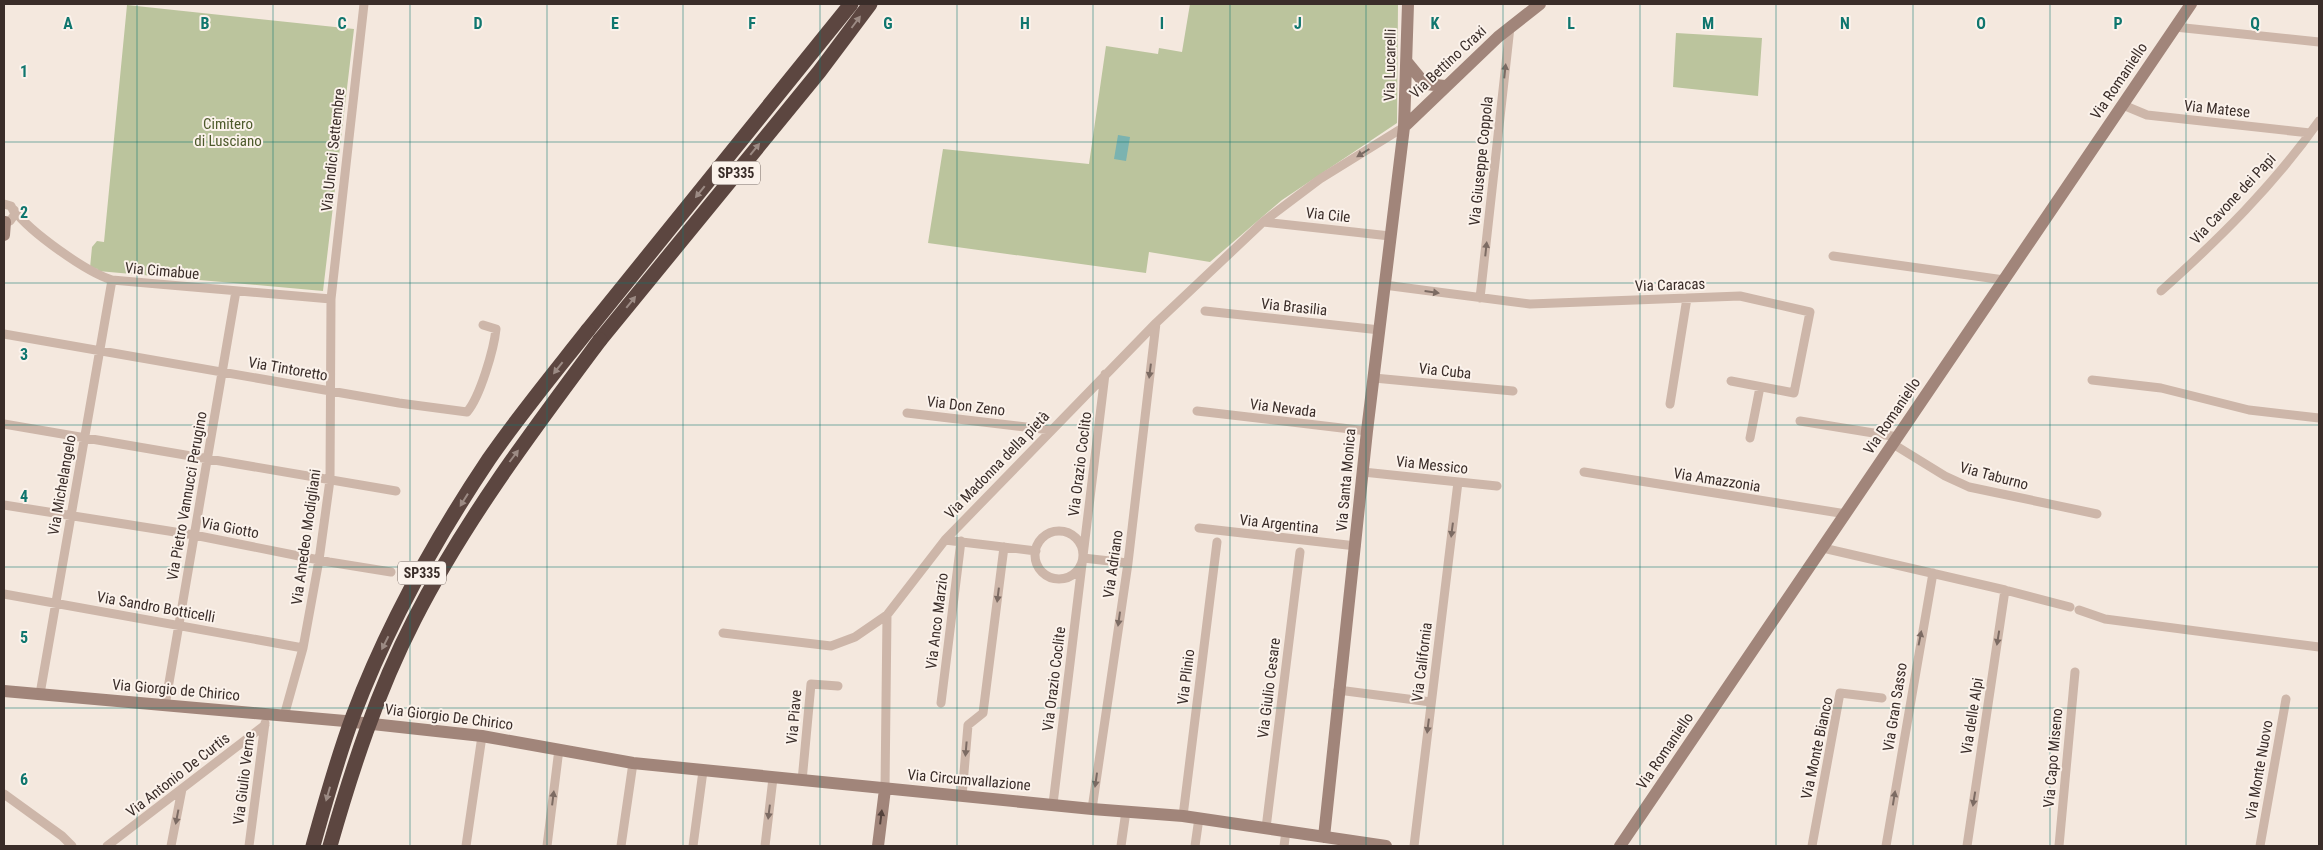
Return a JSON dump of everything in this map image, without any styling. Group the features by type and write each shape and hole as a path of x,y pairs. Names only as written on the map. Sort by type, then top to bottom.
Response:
{"highway":[{"path":"775,99 791,70 842,4"},
{"name":"SP335","path":"313,846 354,716 381,651 448,524 490,458 588,330 851,4"},
{"name":"SP335","path":"330,846 346,790 372,715 414,620 453,552 507,465 600,340 819,72 870,4"}],"street":[{"name":"Via Undici Settembre","path":"331,299 364,4"},
{"name":"Via Lucarelli","path":"1404,126 1408,4"},
{"name":"Via Bettino Craxi","path":"1404,126 1510,27 1540,4"},
{"name":"Via Romaniello","path":"1620,846 2191,4"},
{"name":"Via Giuseppe Coppola","path":"1480,298 1510,27"},
{"path":"2175,27 2319,42"},
{"path":"1406,62 1425,84 1445,86"},
{"name":"Via Matese","path":"2123,105 2147,115 2310,134"},
{"name":"Via Cavone dei Papi","path":"2161,291 2246,211 2269,186 2319,121"},
{"name":"Via Madonna della pietà","path":"887,615 945,540 1156,323 1263,222 1320,179 1404,126"},
{"name":"Via Santa Monica","path":"1324,837 1338,690 1356,546 1367,432 1404,126"},
{"name":"Via Cimabue","path":"4,204 11,206 20,219 63,252 99,276 112,280 331,299"},
{"path":"4,226 13,219 14,210"},
{"name":"Via Cile","path":"1263,222 1390,236"},
{"path":"1833,256 2004,280"},
{"name":"Via Michelangelo","path":"40,694 112,280"},
{"name":"Via Caracas","path":"1384,285 1530,304 1740,296 1810,312 1794,393 1730,381"},
{"name":"Via Pietro Vannucci Perugino","path":"165,706 236,291"},
{"path":"1670,404 1687,298"},
{"name":"Via Amedeo Modigliani","path":"284,716 303,648 319,560 330,480 331,299"},
{"name":"Via Brasilia","path":"1206,310 1380,330"},
{"name":"Via Adriano","path":"1092,809 1128,563 1156,323"},
{"name":"Via Tintoretto","path":"4,334 467,412 477,396 495,340 496,328 483,325"},
{"name":"Via Orazio Coclito","path":"1083,558 1105,374"},
{"name":"Via Cuba","path":"1374,378 1513,392"},
{"path":"2092,380 2161,388 2249,410 2319,418"},
{"path":"1750,438 1760,387"},
{"name":"Via Nevada","path":"1197,411 1367,432"},
{"name":"Via Don Zeno","path":"907,413 1051,430"},
{"path":"1800,421 1895,441"},
{"path":"4,424 396,492"},
{"name":"Via Taburno","path":"1895,441 1945,476 1970,487 2097,514"},
{"name":"Via Messico","path":"1364,472 1497,486"},
{"name":"Via Amazzonia","path":"1584,472 1846,514"},
{"name":"Via California","path":"1414,846 1458,482"},
{"name":"Via Giotto","path":"4,505 194,535 390,572"},
{"name":"Via Argentina","path":"1199,528 1356,546"},
{"path":"1051,533 1067,533 1079,542 1083,558 1081,565 1071,576 1056,579 1048,576 1038,566 1036,550 1044,537 1051,533"},
{"path":"945,540 1036,550"},
{"name":"Via Anco Marzio","path":"941,703 961,542"},
{"name":"Via Plinio","path":"1183,816 1217,542"},
{"path":"962,796 968,725 983,713 1004,547"},
{"path":"1822,548 2005,590 2105,619 2319,647"},
{"name":"Via Giulio Cesare","path":"1266,828 1300,552"},
{"path":"1083,558 1128,563"},
{"name":"Via Orazio Coclite","path":"1053,804 1083,558"},
{"name":"Via Gran Sasso","path":"1886,846 1932,573"},
{"name":"Via delle Alpi","path":"1966,846 2005,590"},
{"name":"Via Sandro Botticelli","path":"4,594 303,648"},
{"path":"722,633 831,646 855,636 887,615"},
{"path":"878,846 885,789 887,615"},
{"name":"Via Capo Miseno","path":"2059,846 2075,672"},
{"name":"Via Piave","path":"802,781 811,684 838,686"},
{"name":"Via Giorgio de Chirico","path":"4,690 165,706 266,720 284,716 345,721"},
{"path":"1338,690 1431,702"},
{"name":"Via Monte Bianco","path":"1812,846 1840,693 1882,698"},
{"name":"Via Monte Nuovo","path":"2260,846 2286,699"},
{"name":"Via Antonio De Curtis","path":"107,846 182,789 266,720"},
{"name":"Via Giulio Verne","path":"249,846 266,720"},
{"name":"Via Giorgio De Chirico","path":"345,721 482,736 554,748"},
{"path":"466,846 482,736"},
{"path":"547,846 554,748"},
{"name":"Via Circumvallazione","path":"554,748 632,763 703,771 1092,809 1183,816 1386,846"},
{"path":"621,846 632,763"},
{"path":"693,846 703,771"},
{"path":"765,846 773,778"},
{"path":"171,846 182,789"},
{"path":"4,794 62,836 72,846"},
{"path":"1121,846 1126,811"},
{"path":"1195,846 1199,818"},
{"path":"1284,846 1286,830"}],"green space":[{"path":"1190,4 1398,4 1397,123 1282,200 1210,262 1149,252 1146,273 928,243 943,149 1089,164 1106,46 1158,54 1159,48 1182,52"},
{"name":"Cimitero di Lusciano","path":"127,5 354,29 323,291 98,271 98,269 90,268 92,247 97,241 104,242"},
{"path":"1676,33 1762,38 1758,96 1673,87"}],"water":[{"path":"1118,135 1130,137 1126,161 1114,159"}]}
